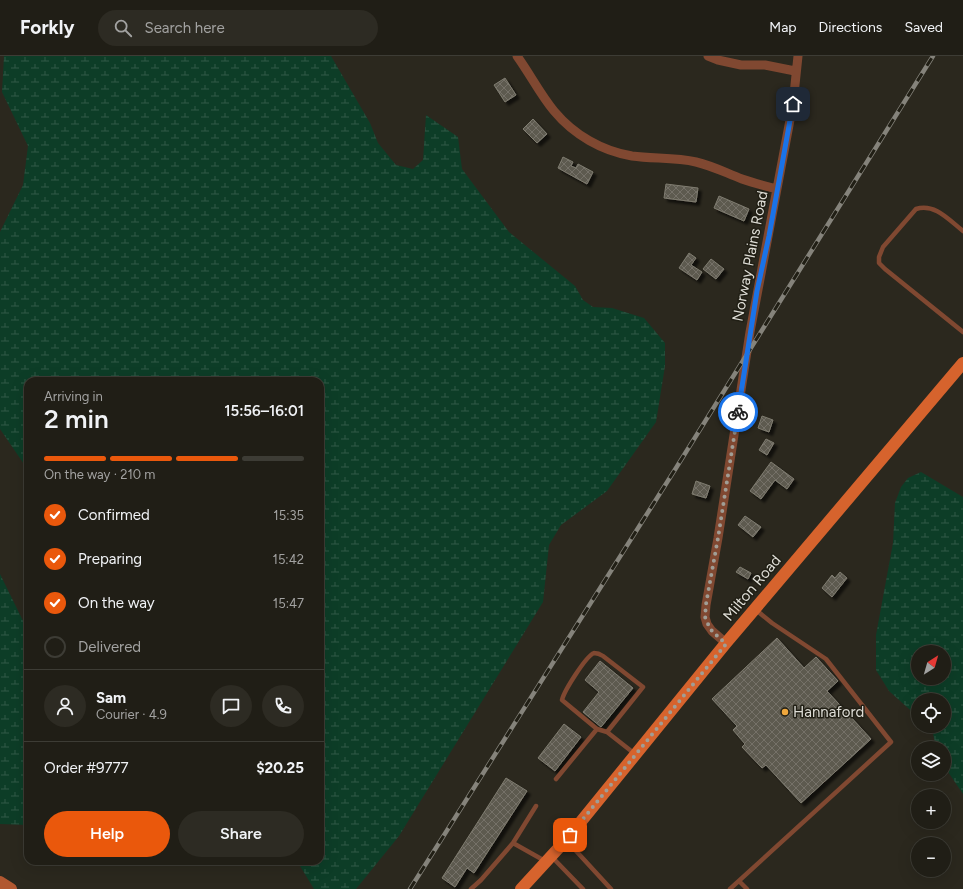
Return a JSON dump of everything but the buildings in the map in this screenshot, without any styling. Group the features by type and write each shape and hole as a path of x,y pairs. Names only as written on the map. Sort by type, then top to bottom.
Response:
{"main road":[{"name":"Milton Road","path":"521,889 566,840 726,644 963,363"}],"street":[{"path":"708,56 718,60 742,64 765,65 795,71"},
{"name":"Norway Plains Road","path":"726,644 712,631 708,624 705,617 706,604 718,538 750,332 793,104 795,71 798,56"},
{"path":"520,57 554,111 562,120 598,146 634,156 695,161 719,168 741,178 777,189"},
{"path":"0,882 11,889"}],"lane":[{"path":"963,231 932,208 923,207 916,209 883,247 879,256 879,263 963,332"},
{"path":"730,889 891,742 826,659 772,623 756,610"},
{"path":"607,732 643,687 598,653 594,653 585,661 566,690 562,700 597,729 607,732 635,754"},
{"path":"556,779 597,729"},
{"path":"471,889 481,880 513,843 536,806"},
{"path":"566,840 611,889"},
{"path":"513,843 549,859 583,889"},
{"path":"739,881 747,889"}],"green space":[{"path":"4,56 331,56 370,123 378,143 396,165 413,169 423,160 426,115 458,137 462,169 509,232 575,286 583,300 593,307 612,308 644,318 665,343 665,366 656,422 607,491 561,525 549,545 543,602 399,836 356,889 314,889 299,865 324,865 324,377 24,377 24,464 0,429 0,232 23,185 28,146 2,92"},
{"path":"921,472 963,497 963,794 951,776 951,741 935,741 933,733 951,733 951,693 911,693 911,711 889,691 876,670 876,635 893,543 895,503 901,487 908,478"},
{"path":"0,574 24,623 24,825 0,824"}],"railway":[{"path":"410,889 676,468 933,56"}],"way so far":[{"path":"570,835 649,736 726,644 712,631 705,617 738,412"}],"place":[{"name":"Hannaford","path":"785,712"}],"route":[{"path":"738,412 757,291 769,236 793,104"}]}
